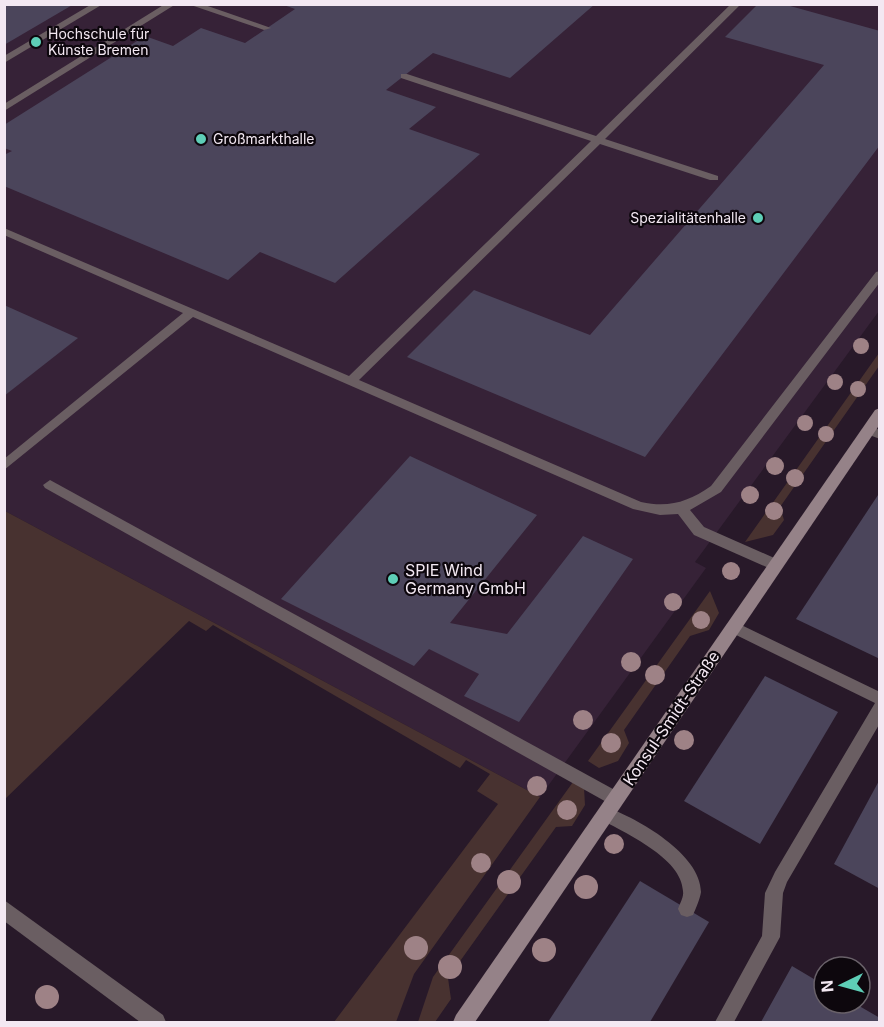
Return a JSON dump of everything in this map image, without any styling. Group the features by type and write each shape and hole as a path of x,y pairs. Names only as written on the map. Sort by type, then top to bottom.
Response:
{"street":[{"name":"Konsul-Smidt-Straße","path":"463,1023 776,565 874,432 879,413"},
{"path":"4,909 156,1023"}],"lane":[{"path":"4,60 99,4"},
{"path":"4,108 172,4"},
{"path":"192,4 267,28"},
{"path":"350,382 737,4"},
{"path":"404,76 714,178"},
{"path":"7,234 638,507 659,512 682,509 700,501 716,489 879,274"},
{"path":"4,466 191,313"},
{"path":"50,485 611,806 685,867 692,882 693,895 687,909"},
{"path":"682,509 699,531 776,565"},
{"path":"733,627 879,699"},
{"path":"724,1023 771,937 774,893 879,708"}],"shaded area":[{"path":"4,5 879,5 879,311 695,562 706,568 540,797 5,511"},
{"path":"879,353 879,366 780,507 784,520 773,535 745,542"},
{"path":"5,511 540,797 414,974 396,1022 334,1022 498,804 477,791 490,774 466,760 460,768 213,625 206,631 189,621 5,799"},
{"path":"710,591 719,613 709,630 690,636 624,730 629,743 618,761 599,768 588,761"},
{"path":"573,782 584,788 585,805 572,826 556,827 448,978 451,999 435,1022 418,1022 433,977"}],"building":[{"path":"9,4 74,4 4,45 4,7"},
{"name":"Großmarkthalle","path":"281,4 595,4 510,78 433,53 386,90 436,107 409,129 480,154 335,283 260,252 228,280 4,186 4,155 12,151 4,148 4,125 145,36 173,46 201,28 245,43 295,9"},
{"name":"Spezialitätenhalle","path":"758,4 783,4 880,31 880,145 645,457 407,357 474,290 590,335 824,65 725,37"},
{"path":"4,305 78,338 4,396"},
{"name":"SPIE Wind Germany GmbH","path":"410,456 537,515 450,623 507,634 583,536 633,559 519,722 464,696 479,674 429,649 414,666 281,599"},
{"path":"880,492 880,659 796,619"},
{"path":"765,676 838,712 760,844 684,801"},
{"path":"880,779 880,889 834,864"},
{"path":"640,881 709,922 650,1022 548,1022"},
{"path":"792,966 812,978 812,1015 872,1013 880,1018 880,1022 761,1022"}],"place":[{"name":"Hochschule für Künste Bremen","path":"36,42"},
{"name":"Großmarkthalle","path":"201,139"},
{"name":"Spezialitätenhalle","path":"758,218"},
{"name":"SPIE Wind Germany GmbH","path":"393,579"}]}
